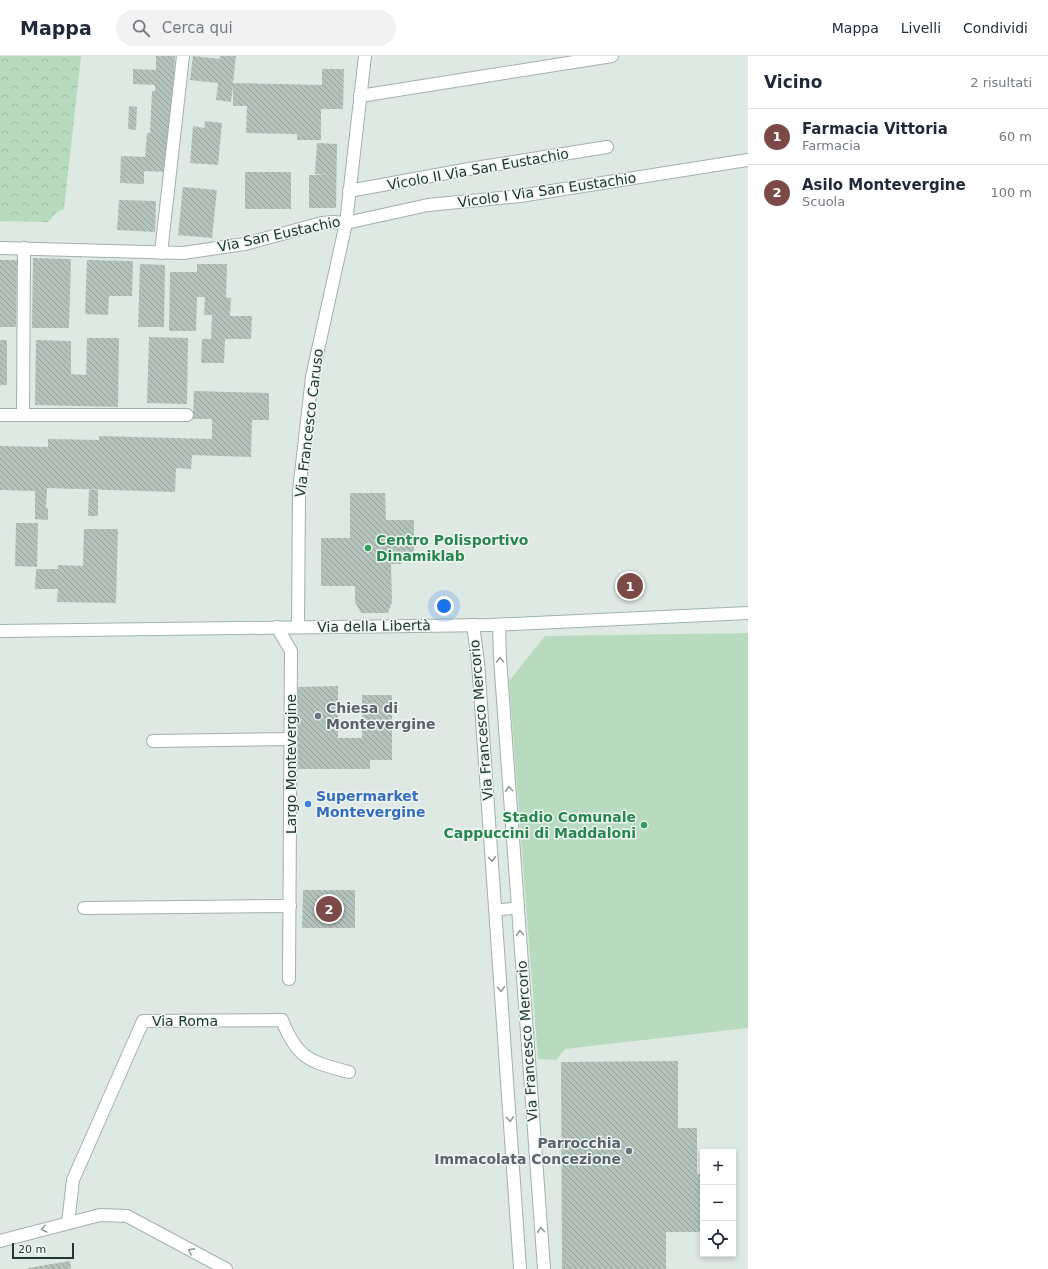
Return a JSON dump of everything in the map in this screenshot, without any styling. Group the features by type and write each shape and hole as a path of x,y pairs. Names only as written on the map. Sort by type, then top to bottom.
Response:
{"street":[{"path":"161,253 183,56"},
{"name":"Via San Eustachio","path":"0,248 183,253 245,244 322,224 333,222 346,223 365,56"},
{"path":"360,96 612,56"},
{"name":"Vicolo II Via San Eustachio","path":"349,192 469,169 607,147"},
{"name":"Vicolo I Via San Eustachio","path":"346,223 428,205 520,196 748,160"},
{"name":"Via Francesco Caruso","path":"298,627 299,491 312,377 346,223"},
{"path":"23,415 24,248"},
{"path":"0,415 187,415"},
{"name":"Via della Libertà","path":"0,631 499,625 748,614"},
{"name":"Via Francesco Mercorio","path":"472,625 478,662 520,1269"},
{"name":"Via Francesco Mercorio","path":"499,625 500,658 544,1269"},
{"name":"Largo Montevergine","path":"276,627 291,651 289,979"},
{"path":"152,741 291,739"},
{"path":"84,908 290,906"},
{"name":"Via Roma","path":"68,1223 73,1180 144,1021 282,1020 289,1037 297,1048 310,1060 349,1072"},
{"path":"0,1240 100,1215 127,1216 226,1269"}],"lane":[{"path":"495,910 518,908"}],"green space":[{"path":"0,56 81,56 64,209 57,212 48,222 0,221"},
{"name":"Stadio Comunale Cappuccini di Maddaloni","path":"748,633 748,1028 565,1049 556,1060 538,1059 509,681 545,636"}],"building":[{"path":"156,56 175,56 169,172 144,171 144,184 120,183 121,156 145,157 147,133 150,133 152,91 155,91 155,85 133,84 133,69 156,70"},
{"path":"193,56 220,59 220,56 236,56 233,83 322,85 322,69 344,69 343,109 321,109 321,140 297,140 297,134 246,133 247,106 233,106 233,85 231,102 216,100 218,83 190,80"},
{"path":"129,106 137,107 136,130 128,129"},
{"path":"205,121 222,123 218,165 190,163 193,126 204,128"},
{"path":"317,143 337,144 336,208 309,208 309,175 328,175 315,174"},
{"path":"245,172 291,172 291,209 245,209"},
{"path":"183,187 217,190 212,238 178,235"},
{"path":"119,200 156,201 155,232 117,230"},
{"path":"33,258 71,259 69,328 32,328"},
{"path":"0,260 17,260 16,327 0,327"},
{"path":"87,260 133,261 132,296 109,296 108,315 85,314"},
{"path":"140,264 165,265 164,327 138,327"},
{"path":"197,264 227,264 226,297 231,298 230,316 252,316 251,339 225,339 224,363 201,363 202,339 211,339 212,315 204,315 205,297 197,297 196,331 169,331 170,272 197,272"},
{"path":"149,337 188,338 187,404 147,403"},
{"path":"87,338 119,338 118,407 35,405 36,340 71,341 71,374 86,375"},
{"path":"0,340 7,340 7,385 0,385"},
{"path":"194,391 269,393 269,420 252,420 251,457 192,455 191,469 176,468 175,492 47,488 46,508 48,508 48,520 35,519 35,491 0,490 0,446 48,447 48,439 99,440 99,436 212,439 212,419 193,419"},
{"path":"89,490 98,490 98,516 88,516"},
{"name":"Centro Polisportivo Dinamiklab","path":"350,493 385,493 386,520 414,520 414,557 402,557 402,564 391,564 392,602 388,613 361,613 355,602 355,586 321,586 321,538 350,538"},
{"path":"16,523 38,523 37,567 15,566"},
{"path":"84,529 118,529 116,603 57,602 58,589 35,589 36,569 58,569 58,565 83,566"},
{"name":"Chiesa di Montevergine","path":"338,686 338,738 362,738 362,695 392,695 392,760 370,760 370,769 298,769 298,687"},
{"path":"303,890 355,890 355,928 302,928"},
{"name":"Parrocchia Immacolata Concezione","path":"678,1061 678,1128 697,1128 697,1174 700,1174 700,1232 666,1232 666,1269 562,1269 561,1062"},
{"path":"70,1261 71,1269 28,1269 28,1268"}],"place":[{"name":"Centro Polisportivo Dinamiklab","path":"368,548"},
{"name":"Farmacia Vittoria","path":"630,586"},
{"name":"Chiesa di Montevergine","path":"318,716"},
{"name":"Supermarket Montevergine","path":"308,804"},
{"name":"Stadio Comunale Cappuccini di Maddaloni","path":"644,825"},
{"name":"Asilo Montevergine","path":"329,909"},
{"name":"Parrocchia Immacolata Concezione","path":"629,1151"}]}
